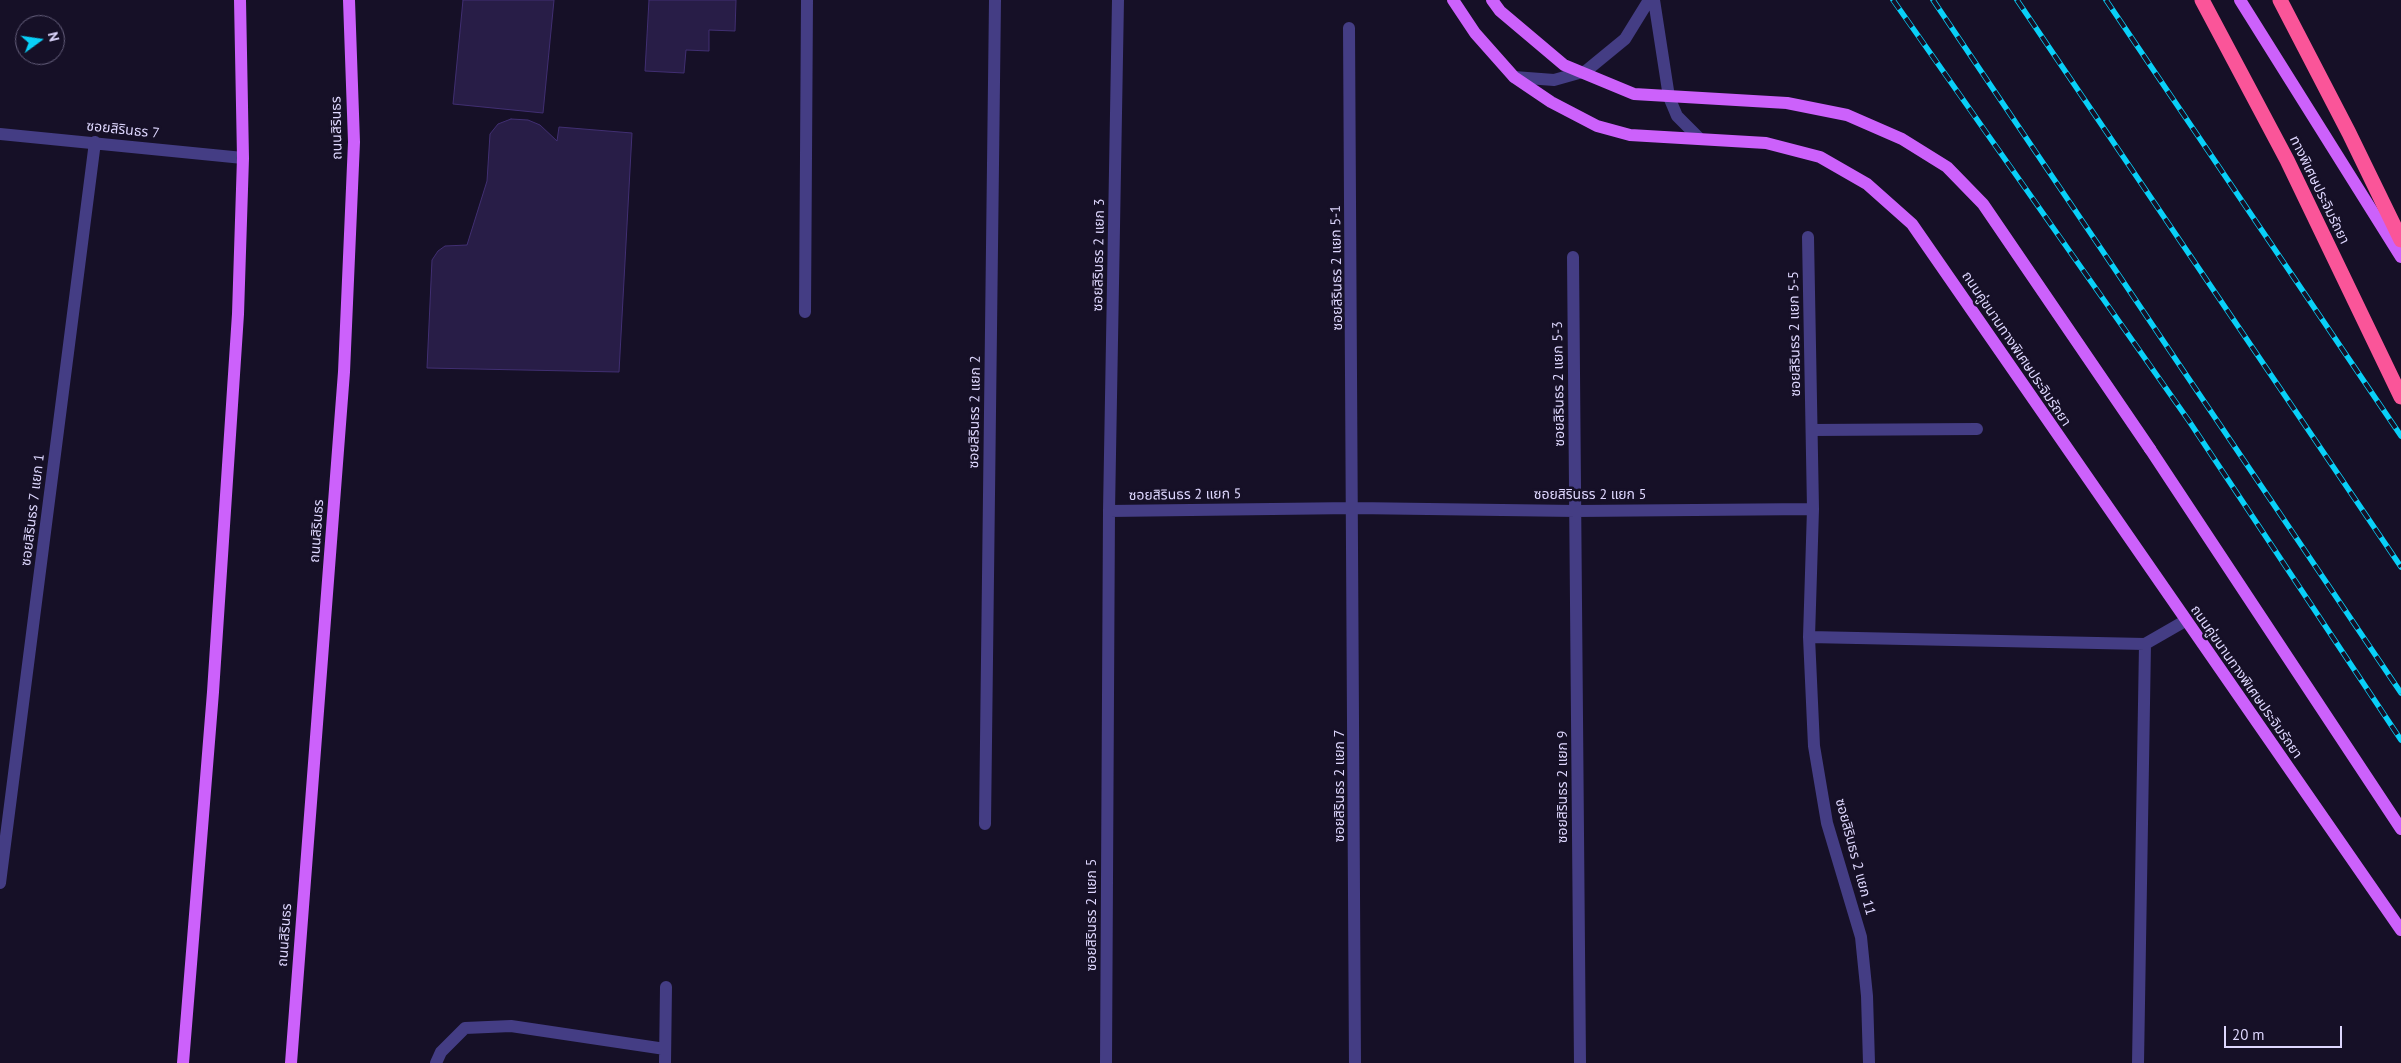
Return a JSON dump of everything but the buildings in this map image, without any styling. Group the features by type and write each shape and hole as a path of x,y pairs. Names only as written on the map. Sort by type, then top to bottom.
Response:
{"highway":[{"name":"ทางพิเศษประจิมรัถยา","path":"2202,0 2287,160 2401,396"},
{"path":"2280,0 2350,133 2401,240"}],"main road":[{"path":"183,1063 214,682 238,314 243,158 240,0"},
{"name":"ถนนสิรินธร","path":"290,1063 344,372 354,142 349,0"},
{"name":"ถนนคู่ขนานทางพิเศษประจิมรัถยา","path":"1453,0 1475,33 1514,76 1551,102 1597,126 1630,135 1766,143 1820,157 1867,184 1912,224 2185,621 2401,930"},
{"path":"1492,0 1500,11 1564,65 1634,94 1787,103 1846,115 1902,139 1947,168 1983,204 2150,450 2401,829"},
{"path":"2240,0 2401,258"}],"street":[{"path":"804,312 807,0"},
{"name":"ซอยสิรินธร 2 แยก 2","path":"985,824 995,0"},
{"name":"ซอยสิรินธร 2 แยก 3","path":"1110,511 1118,0"},
{"path":"1514,76 1554,80 1586,71 1625,39 1649,0"},
{"path":"1654,0 1669,97 1677,116 1699,138"},
{"name":"ซอยสิรินธร 2 แยก 5-1","path":"1349,28 1354,508"},
{"name":"ซอยสิรินธร 7","path":"0,134 243,158"},
{"name":"ซอยสิรินธร 7 แยก 1","path":"0,883 95,142"},
{"name":"ซอยสิรินธร 2 แยก 5-5","path":"1808,237 1813,509"},
{"name":"ซอยสิรินธร 2 แยก 5-3","path":"1573,257 1576,511"},
{"path":"1812,430 1977,429"},
{"name":"ซอยสิรินธร 2 แยก 5","path":"1106,1063 1110,511 1354,508 1576,511 1813,509"},
{"name":"ซอยสิรินธร 2 แยก 7","path":"1354,508 1355,1063"},
{"name":"ซอยสิรินธร 2 แยก 11","path":"1813,509 1809,637 1814,746 1827,822 1861,937 1867,996 1870,1063"},
{"name":"ซอยสิรินธร 2 แยก 9","path":"1576,511 1580,1063"},
{"path":"1809,637 2145,644 2185,621"},
{"path":"2138,1063 2145,644"},
{"path":"666,987 666,1063"},
{"path":"436,1063 440,1052 465,1028 511,1026 666,1049"}],"railway":[{"path":"1893,0 2189,421 2401,740"},
{"path":"1933,0 2401,693"},
{"path":"2017,0 2401,567"},
{"path":"2106,0 2401,436"}]}
